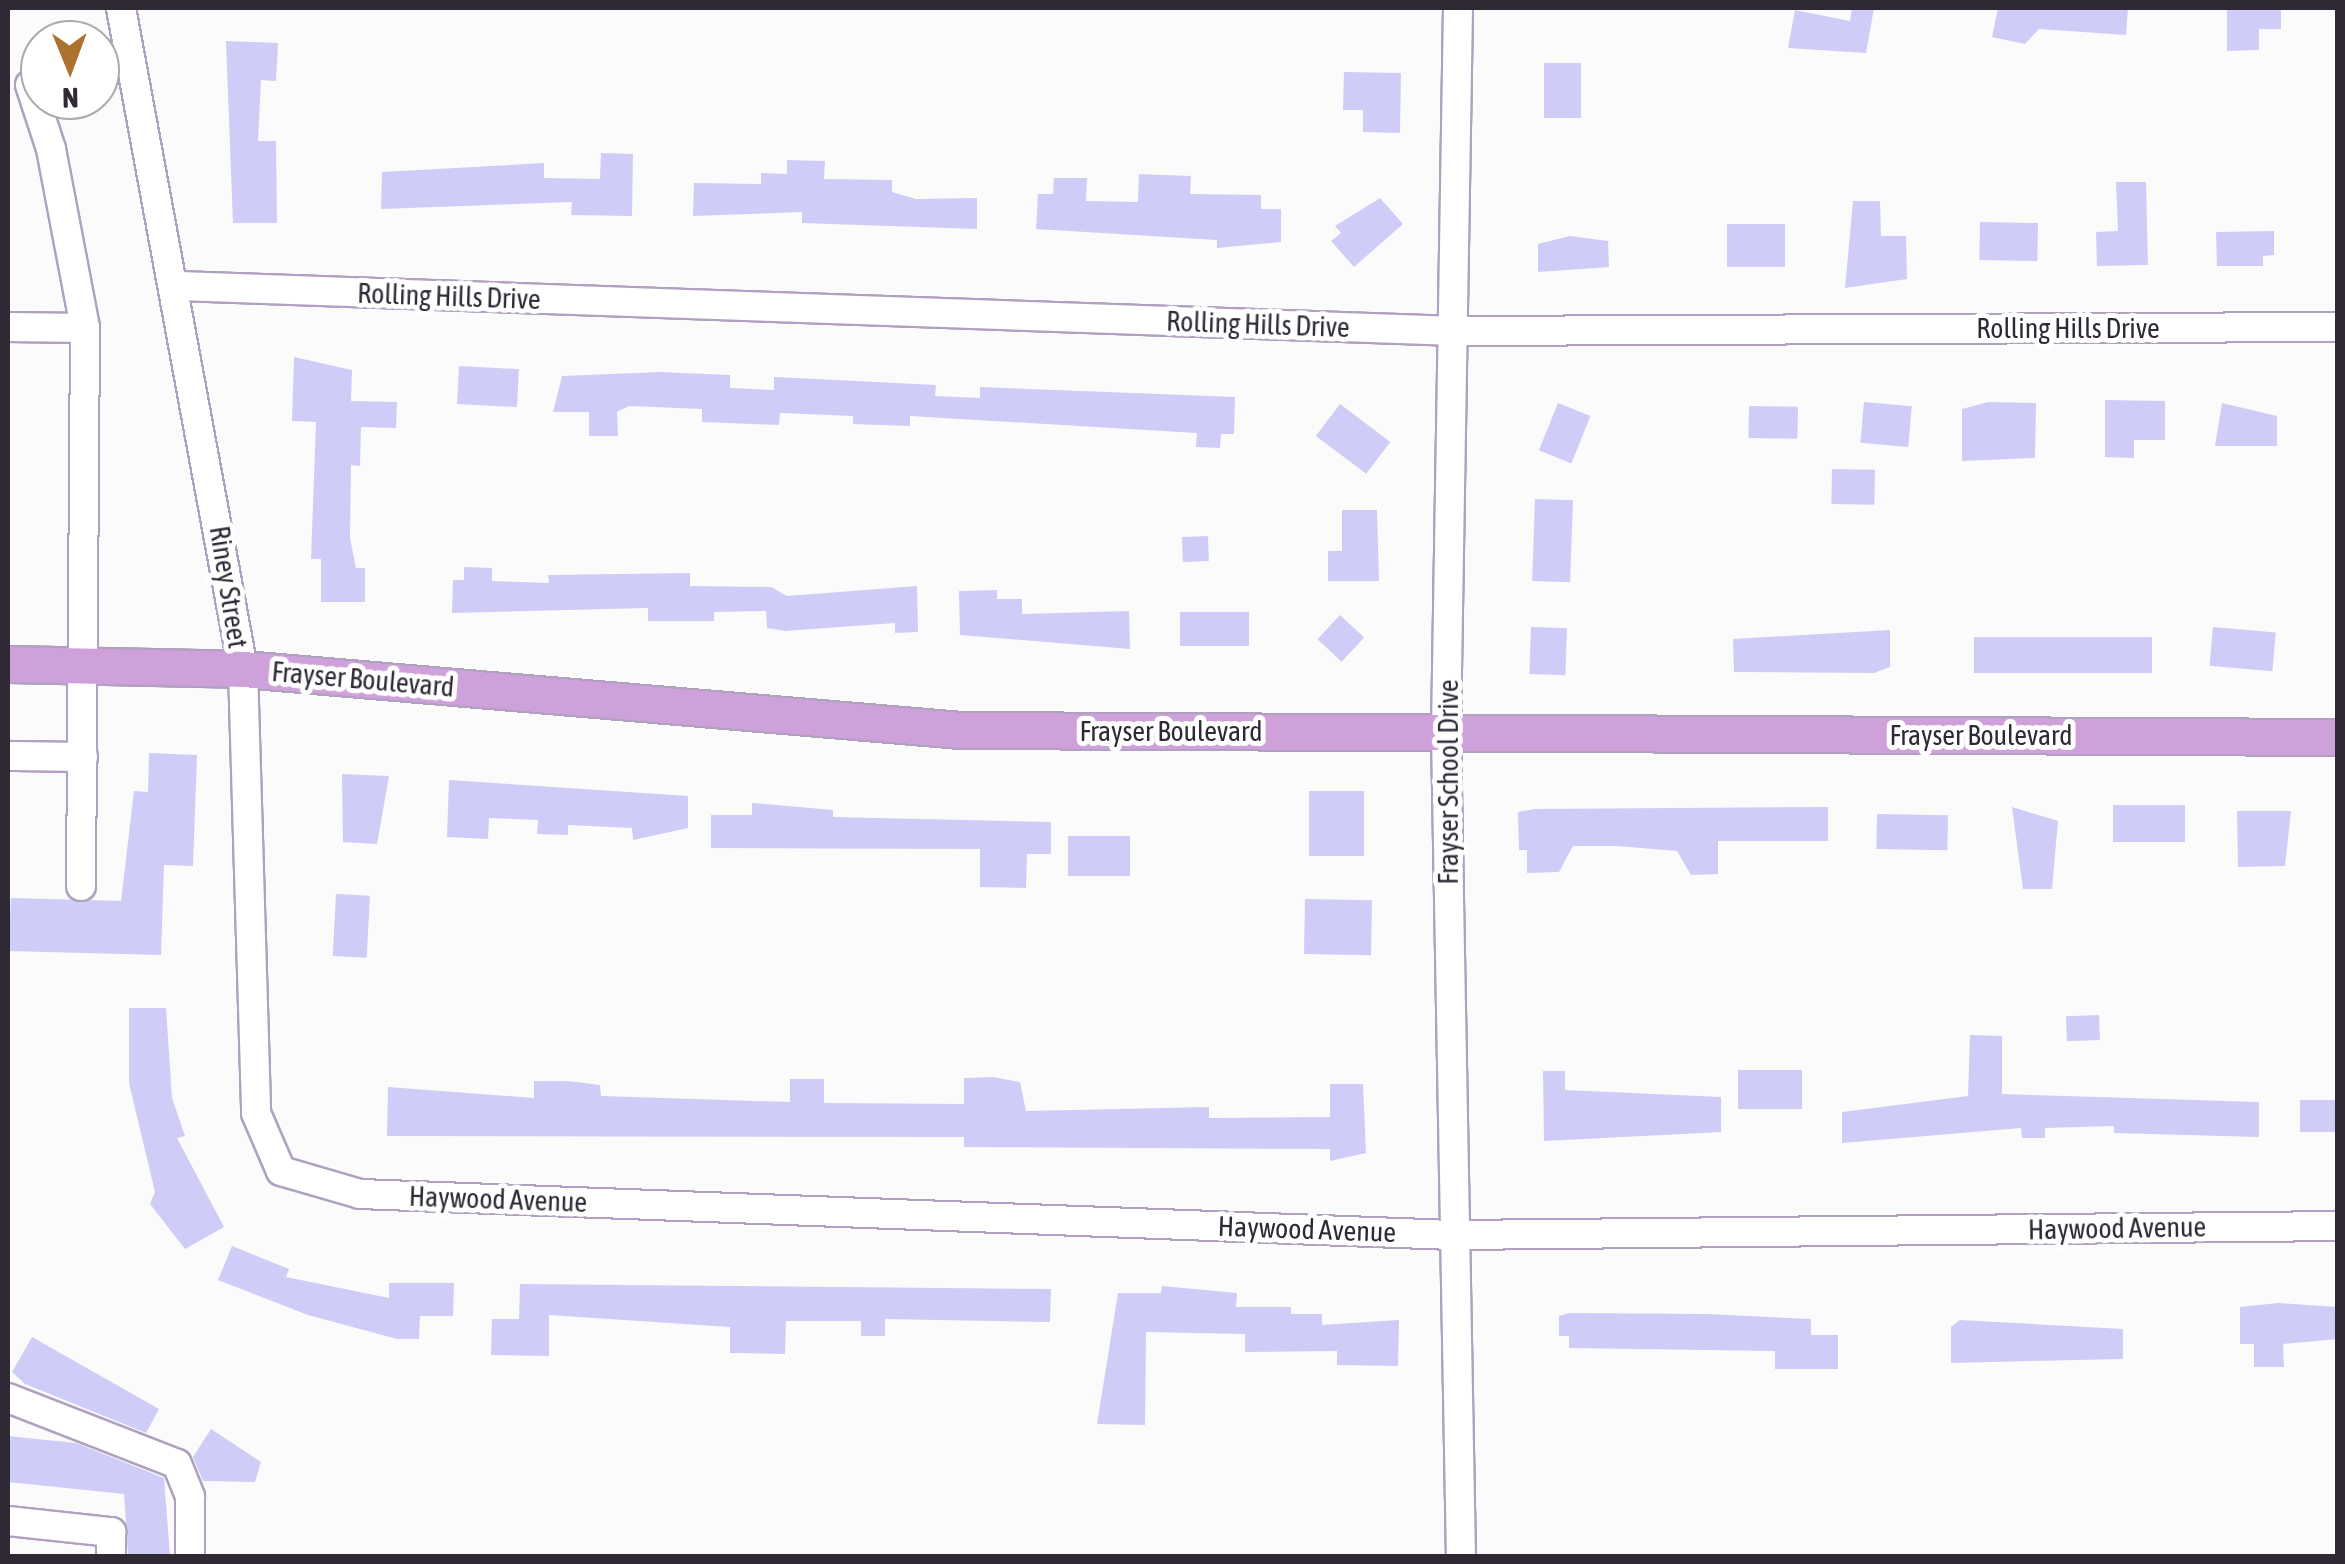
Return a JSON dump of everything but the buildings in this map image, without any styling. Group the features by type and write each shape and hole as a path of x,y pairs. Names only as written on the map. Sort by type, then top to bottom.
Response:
{"main road":[{"name":"Frayser Boulevard","path":"8,664 243,669 960,730 2338,737"}],"street":[{"name":"Riney Street","path":"121,8 179,286 243,669 256,1112 281,1171"},
{"name":"Frayser School Drive","path":"1458,8 1456,331 1446,734 1460,1556"},
{"path":"38,120 85,328 81,886"},
{"name":"Rolling Hills Drive","path":"179,286 1456,331 2338,327"},
{"path":"8,327 85,328"},
{"path":"8,756 83,757"},
{"name":"Haywood Avenue","path":"281,1171 360,1194 1454,1235 2338,1226"},
{"path":"8,1398 177,1464 190,1497 190,1556"},
{"path":"8,1521 111,1532 110,1556"}]}
